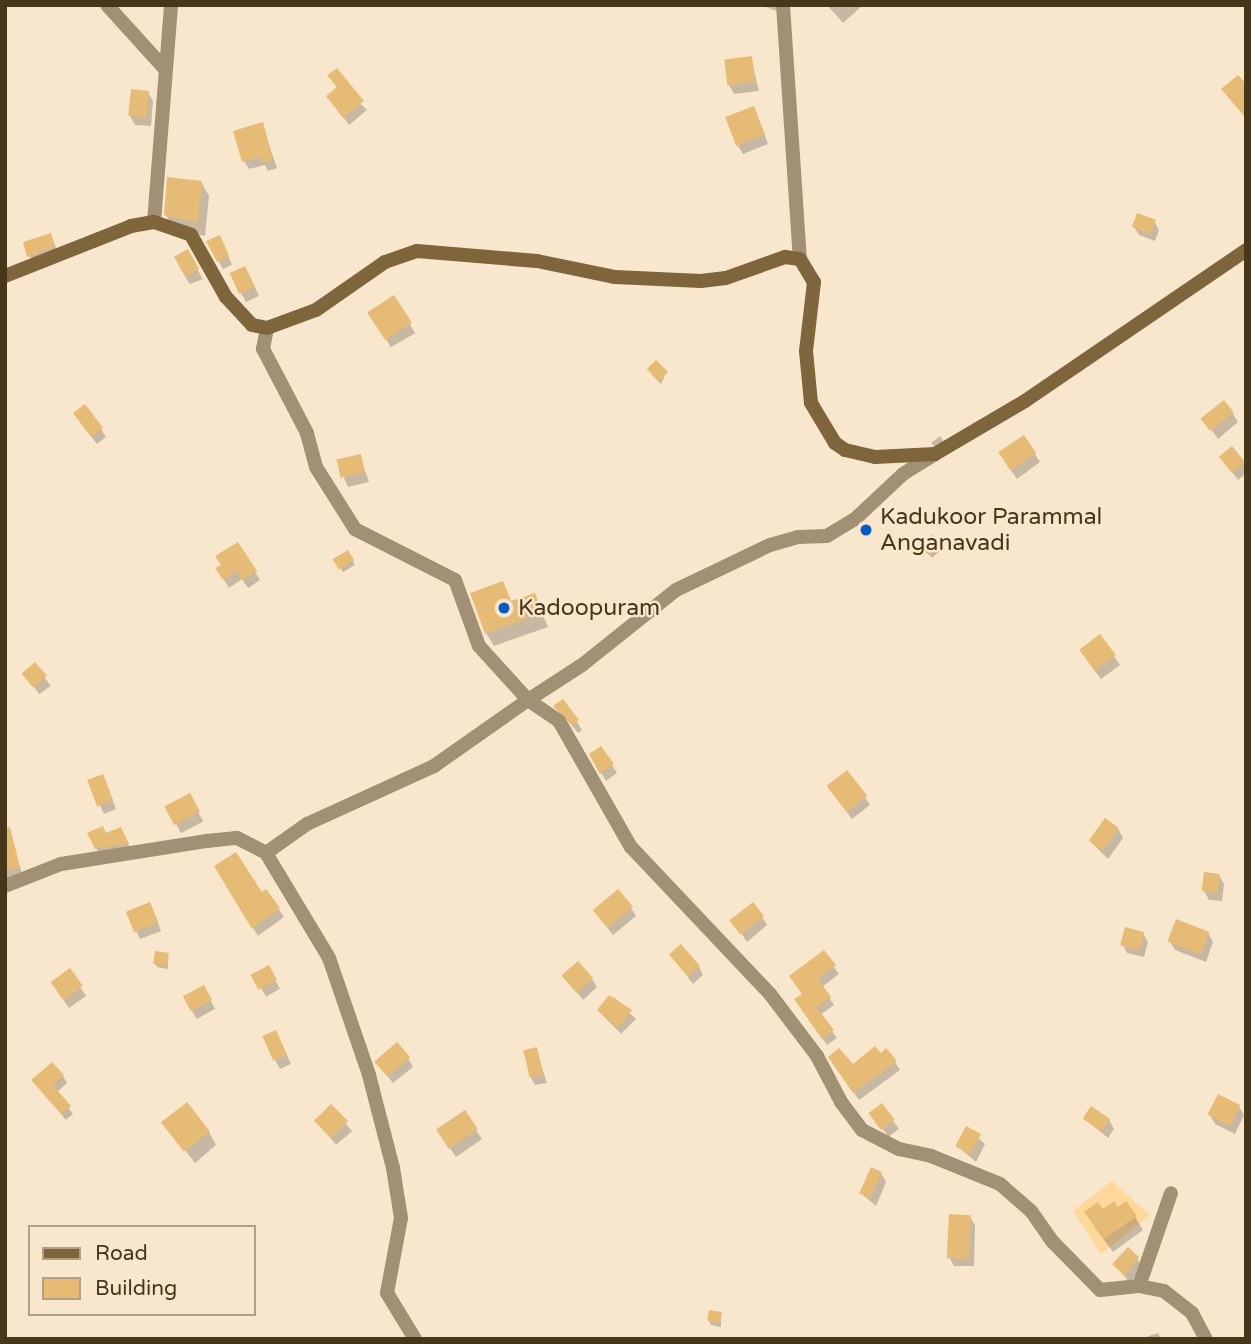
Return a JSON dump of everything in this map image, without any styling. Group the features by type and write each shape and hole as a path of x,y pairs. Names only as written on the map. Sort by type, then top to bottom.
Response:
{"main road":[{"path":"5,276 131,226 154,222 191,235 226,297 252,325 267,328 316,310 384,261 417,251 537,261 615,277 701,281 726,278 785,257 800,259 814,282 806,363 811,403 825,431 845,450 860,454 935,454 1026,401 1246,250"}],"street":[{"path":"107,5 165,69"},
{"path":"154,222 171,5"},
{"path":"783,5 800,259"},
{"path":"267,328 263,349 307,433 316,467 355,529 455,580 479,646 528,700 559,721 631,847 742,970 770,994 817,1056 841,1102 862,1130 899,1149 931,1156 1000,1184 1031,1211 1060,1250 1100,1290 1139,1286 1164,1291 1192,1313 1206,1339"},
{"path":"266,853 307,824 434,766 582,665 677,590 770,545 797,537 827,536 855,519 903,474 935,454"},
{"path":"5,886 61,864 207,841 237,838 266,853 330,958 369,1075 393,1168 401,1218 387,1293 415,1339"},
{"path":"1139,1286 1171,1193"}],"shaded area":[{"path":"1112,1181 1150,1215 1101,1254 1073,1211"}],"building":[{"path":"752,56 755,82 727,85 724,59"},
{"path":"337,68 364,101 343,118 326,96 337,87 327,75"},
{"path":"1238,75 1246,84 1246,118 1221,89"},
{"path":"131,89 149,91 146,118 128,116"},
{"path":"754,106 765,135 736,146 725,117"},
{"path":"263,122 273,160 262,163 260,157 242,162 233,131"},
{"path":"167,177 202,181 198,223 164,215"},
{"path":"1137,213 1156,220 1151,234 1132,227"},
{"path":"51,233 55,246 27,257 23,242"},
{"path":"220,235 229,256 217,262 206,241"},
{"path":"188,249 199,269 185,277 174,257"},
{"path":"245,266 255,287 239,294 230,273"},
{"path":"394,295 412,323 385,340 367,312"},
{"path":"656,360 668,372 659,381 647,369"},
{"path":"1224,400 1234,413 1210,431 1200,418"},
{"path":"85,404 103,428 91,437 73,413"},
{"path":"1024,435 1036,453 1011,471 998,452"},
{"path":"1232,446 1245,462 1232,473 1219,457"},
{"path":"361,454 365,473 340,478 337,459"},
{"path":"932,534 941,545 928,555 920,544"},
{"path":"238,542 257,571 242,580 236,571 223,580 215,568 221,565 215,556"},
{"path":"348,550 354,560 339,570 333,559"},
{"name":"Kadoopuram","path":"503,581 511,601 535,593 542,613 485,634 470,593"},
{"path":"1100,634 1116,655 1095,670 1079,650"},
{"path":"35,662 47,676 33,687 21,674"},
{"path":"563,699 579,720 572,725 553,706"},
{"path":"601,746 614,764 600,774 589,754"},
{"path":"847,770 867,796 847,812 827,786"},
{"path":"103,774 113,800 97,806 87,780"},
{"path":"190,793 200,812 174,825 164,807"},
{"path":"1105,818 1119,828 1102,851 1089,841"},
{"path":"103,826 106,833 121,827 129,844 95,849 87,833"},
{"path":"10,827 20,867 5,871 5,828"},
{"path":"236,852 262,892 266,889 280,908 252,929 214,866"},
{"path":"1204,872 1220,874 1218,893 1202,891"},
{"path":"618,889 633,907 608,928 593,910"},
{"path":"150,902 158,922 134,932 126,912"},
{"path":"753,902 764,916 740,935 729,920"},
{"path":"1176,919 1210,932 1201,954 1167,941"},
{"path":"1125,927 1144,932 1139,951 1120,945"},
{"path":"681,944 700,966 688,976 669,954"},
{"path":"824,950 836,965 818,979 831,997 816,1007 834,1030 822,1039 794,999 802,994 789,976"},
{"path":"155,951 169,953 167,966 153,964"},
{"path":"578,961 593,978 576,993 561,975"},
{"path":"269,965 277,980 258,990 250,975"},
{"path":"70,968 83,986 64,1000 51,982"},
{"path":"204,985 212,1000 191,1011 183,996"},
{"path":"609,995 632,1010 618,1028 597,1010"},
{"path":"276,1030 287,1055 273,1061 262,1036"},
{"path":"397,1042 410,1057 387,1077 374,1062"},
{"path":"875,1046 881,1053 886,1048 897,1061 853,1093 828,1057 839,1048 853,1064"},
{"path":"537,1047 543,1074 530,1077 523,1050"},
{"path":"52,1062 64,1075 53,1085 71,1106 61,1114 31,1080"},
{"path":"1218,1094 1240,1105 1230,1126 1208,1114"},
{"path":"187,1102 210,1131 184,1151 161,1122"},
{"path":"882,1103 895,1120 881,1130 868,1113"},
{"path":"331,1104 348,1121 331,1138 314,1121"},
{"path":"1091,1106 1110,1119 1102,1131 1083,1118"},
{"path":"465,1110 478,1129 449,1149 436,1130"},
{"path":"966,1126 981,1134 970,1154 955,1146"},
{"path":"871,1167 882,1172 870,1198 859,1193"},
{"path":"1114,1201 1118,1207 1126,1201 1137,1216 1104,1239 1084,1212 1098,1202 1103,1209"},
{"path":"949,1214 971,1215 969,1259 947,1258"},
{"path":"1128,1247 1139,1257 1125,1276 1112,1264"},
{"path":"709,1310 722,1312 720,1323 707,1321"}],"place":[{"name":"Kadukoor Parammal Anganavadi","path":"866,530"},
{"name":"Kadoopuram","path":"504,608"}]}
